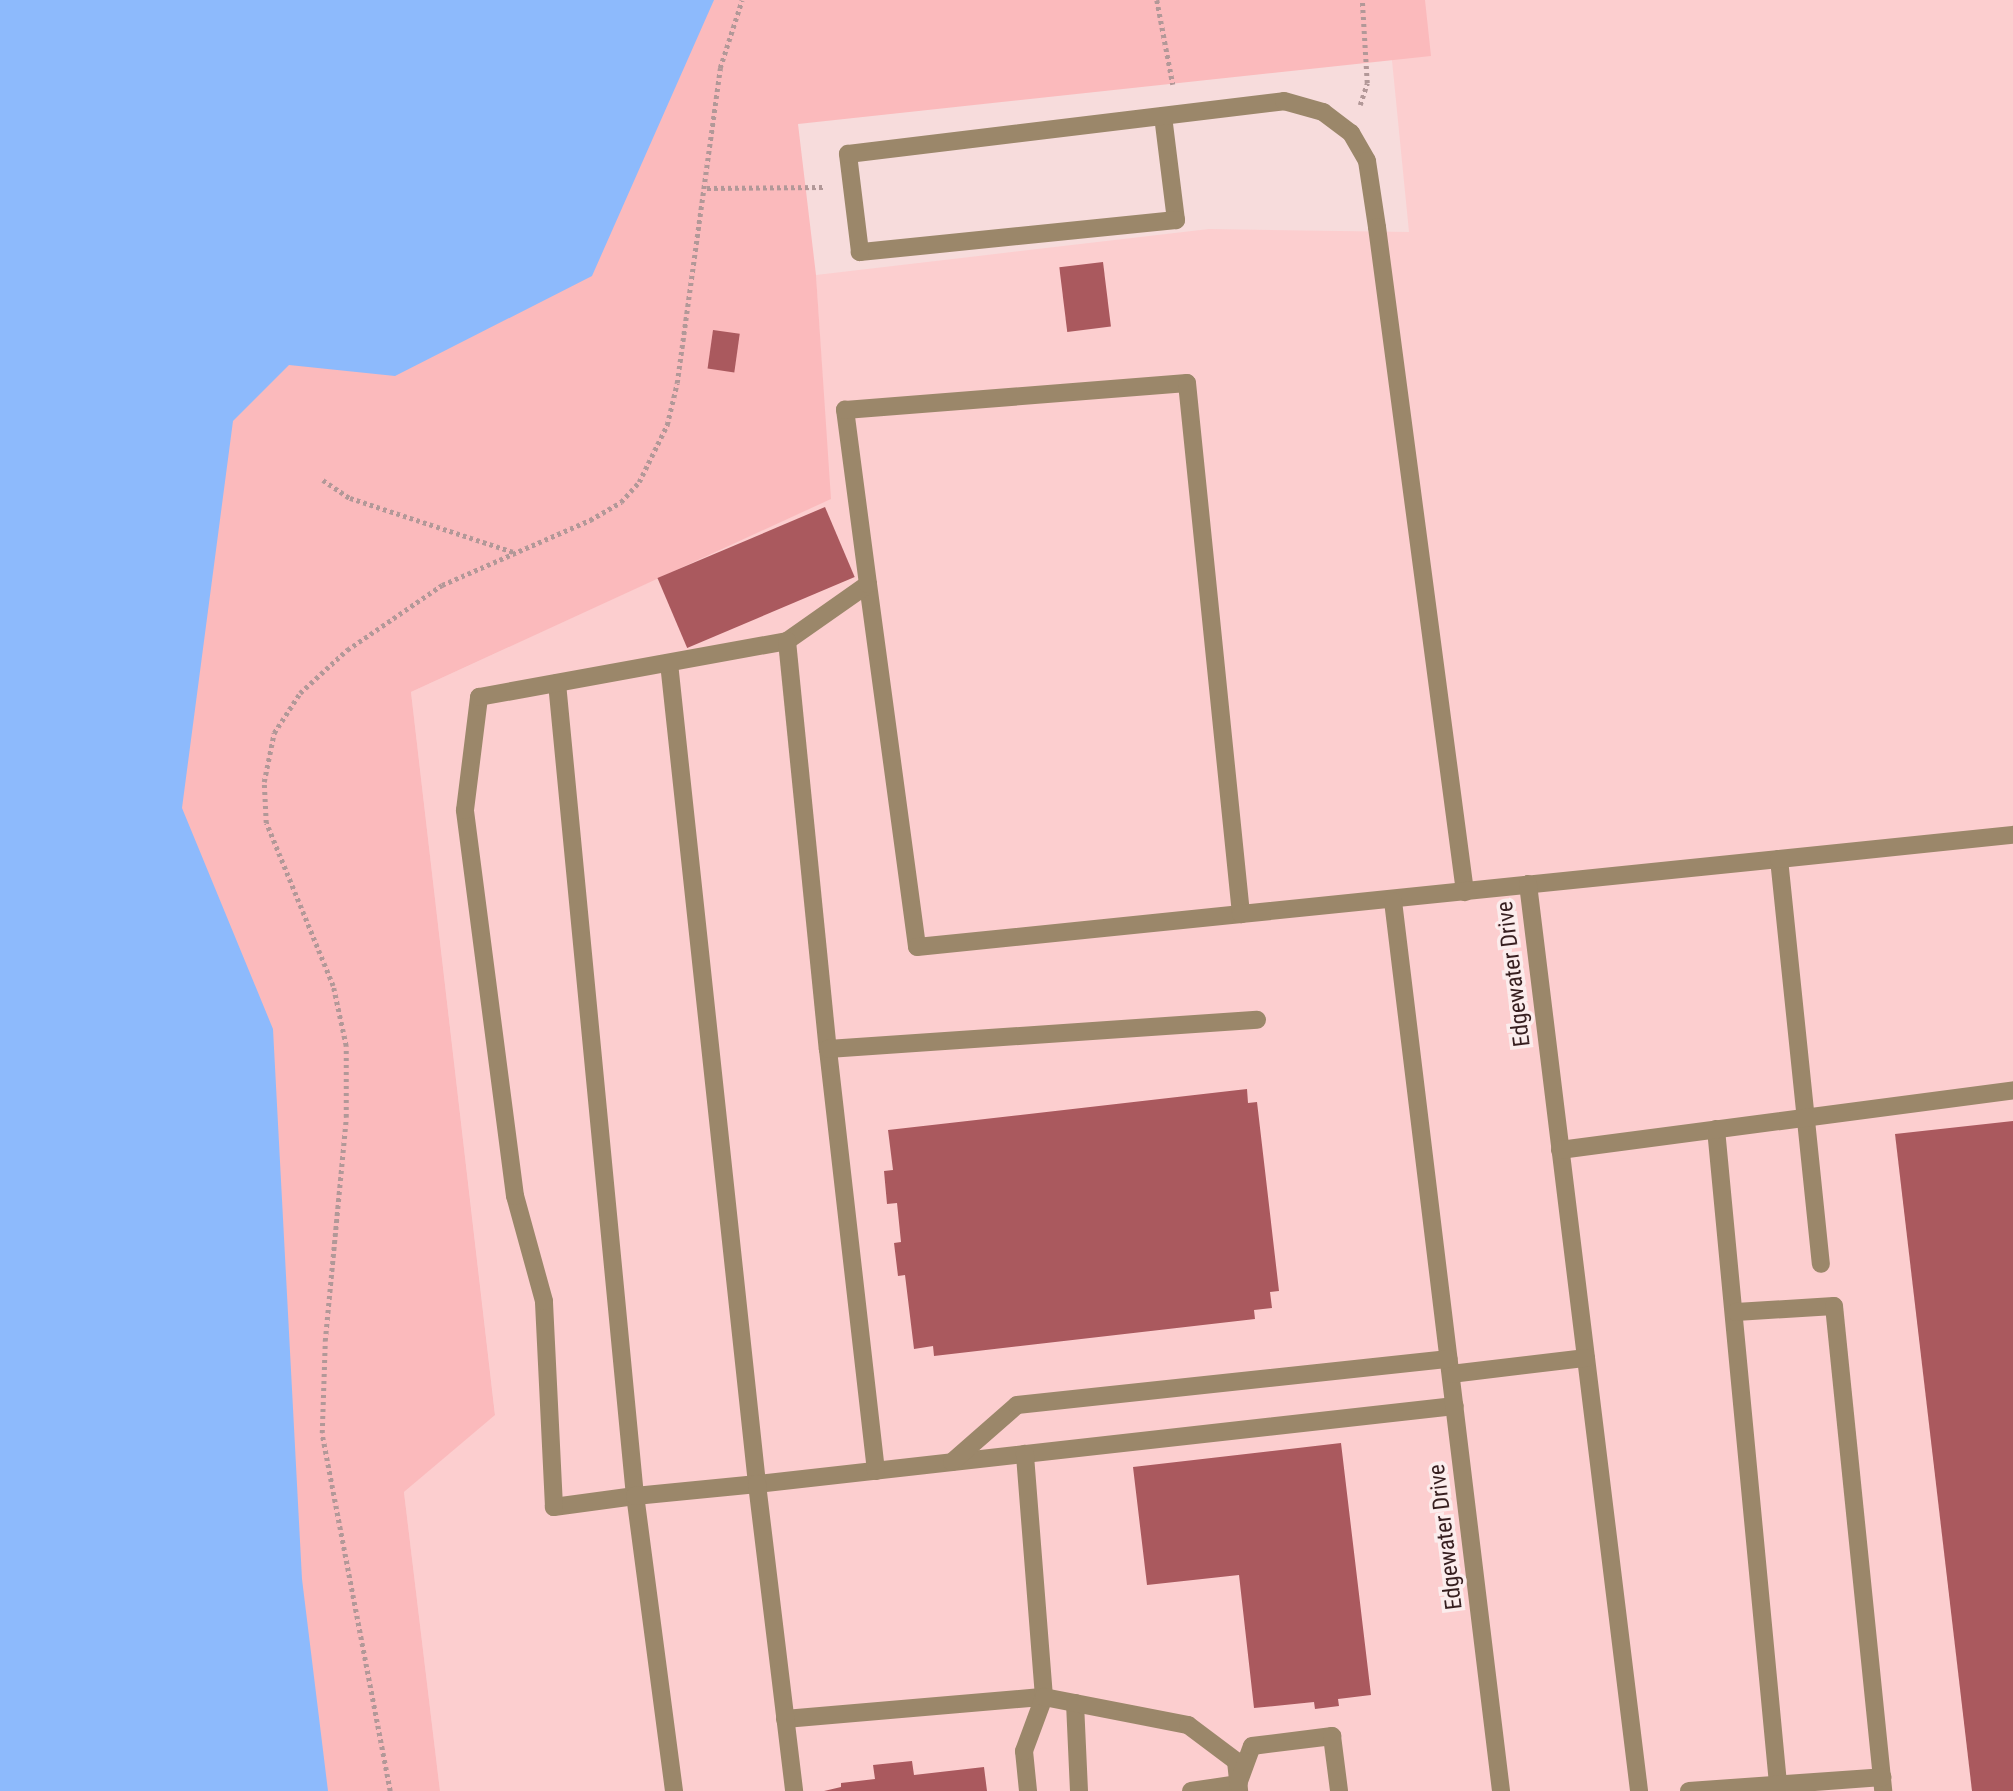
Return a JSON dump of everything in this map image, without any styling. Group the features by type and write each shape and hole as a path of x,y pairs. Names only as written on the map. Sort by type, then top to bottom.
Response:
{"street":[{"path":"1179,114 1176,220 859,252 848,154 1284,101 1323,112 1351,133 1367,161 1377,227 1465,892"},
{"path":"1241,914 1187,383 845,410 917,947 1393,901"},
{"path":"868,584 787,641 479,697 465,810 515,1196 544,1301 554,1507 1455,1406"},
{"path":"787,641 828,1049 876,1471"},
{"path":"669,663 757,1484 794,1791"},
{"path":"557,683 635,1496 674,1791"},
{"path":"1528,884 2013,835"},
{"path":"1779,859 1821,1264"},
{"name":"Edgewater Drive","path":"1501,1791 1393,901 1528,884 1639,1791"},
{"path":"828,1049 1257,1020"},
{"path":"1560,1150 2013,1090"},
{"path":"1716,1129 1736,1312 1778,1784"},
{"path":"1689,1791 1778,1784 1882,1784 1834,1306 1736,1312"},
{"path":"952,1462 1017,1405 1450,1366 1586,1358"},
{"path":"1025,1454 1044,1697 1024,1751 1028,1791"},
{"path":"785,1719 1044,1697 1188,1725 1236,1761 1239,1787"},
{"path":"1075,1703 1079,1791"},
{"path":"1239,1787 1252,1746 1332,1736 1339,1791"},
{"path":"1191,1791 1239,1787"}],"path":[{"path":"1157,0 1179,114"},
{"path":"1351,133 1367,83 1362,0"},
{"path":"706,188 785,191 852,185"},
{"path":"323,480 350,498 513,552"}],"shaded area":[{"path":"0,0 1425,0 1431,56 798,124 816,275 831,499 411,692 495,1415 404,1492 440,1791 0,1791"},
{"path":"1386,0 2013,0 2013,1791 440,1791 404,1492 495,1414 411,692 830,499 816,275 1209,229 1409,232"}],"water":[{"path":"0,0 714,0 592,276 395,376 289,365 233,421 182,808 273,1029 302,1579 328,1791 0,1791"}],"building":[{"path":"1103,262 1111,327 1067,332 1059,267"},
{"path":"713,330 740,334 734,372 708,369"},
{"path":"825,507 855,577 687,648 657,578"},
{"path":"1247,1089 1248,1103 1257,1102 1279,1291 1270,1292 1272,1308 1254,1310 1255,1319 934,1356 933,1346 914,1349 905,1275 898,1276 894,1243 901,1242 897,1203 887,1204 884,1171 893,1170 888,1130"},
{"path":"2013,1121 2013,1791 1972,1791 1895,1134"},
{"path":"1341,1443 1371,1695 1338,1699 1339,1706 1315,1709 1314,1702 1254,1708 1239,1575 1147,1585 1133,1467"},
{"path":"912,1761 914,1775 984,1767 987,1791 824,1791 841,1787 841,1783 875,1779 873,1765"}]}
